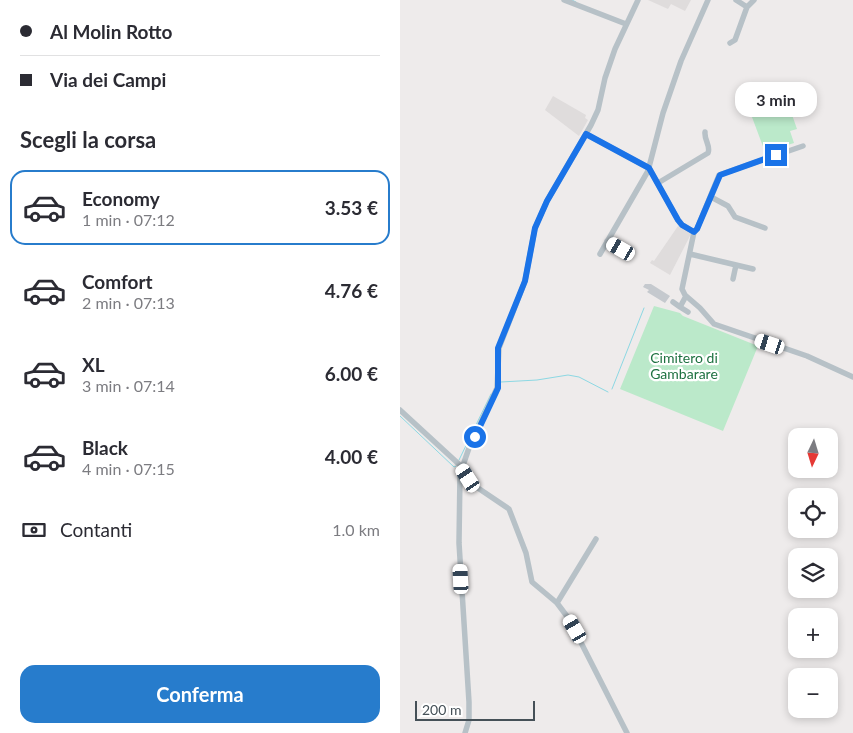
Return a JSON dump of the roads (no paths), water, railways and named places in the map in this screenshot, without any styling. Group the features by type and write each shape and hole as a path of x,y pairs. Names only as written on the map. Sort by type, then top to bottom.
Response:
{"street":[{"path":"564,0 626,24"},
{"path":"466,733 469,720 469,702 459,543 458,490 462,467 498,388 498,348 525,281 535,228 547,201 596,114 608,69 638,0"},
{"path":"600,254 649,168 663,113 672,87 708,0"},
{"path":"736,0 747,7"},
{"path":"730,43 735,40 747,7 754,0"},
{"path":"658,183 708,153 705,132"},
{"path":"586,134 649,168 680,224 694,232"},
{"path":"803,146 723,174 718,178 697,229 694,232 682,289 686,296 714,324 807,356 853,377"},
{"path":"710,197 726,204 738,218 765,228"},
{"path":"607,241 629,257"},
{"path":"690,254 753,269"},
{"path":"733,280 736,265"},
{"path":"680,307 686,296"},
{"path":"673,302 688,312"},
{"path":"400,410 462,467 481,491 509,509 526,553 532,582 557,603 575,629 627,733"},
{"path":"557,603 596,539"}],"waterway":[{"path":"572,0 576,2"},
{"path":"612,389 644,308"},
{"path":"501,382 537,380 568,375 579,377 608,392"},
{"path":"459,460 491,394"},
{"path":"400,416 454,467 456,466"}],"park label":[{"name":"Cimitero di Gambarare","path":"684,366"}]}
